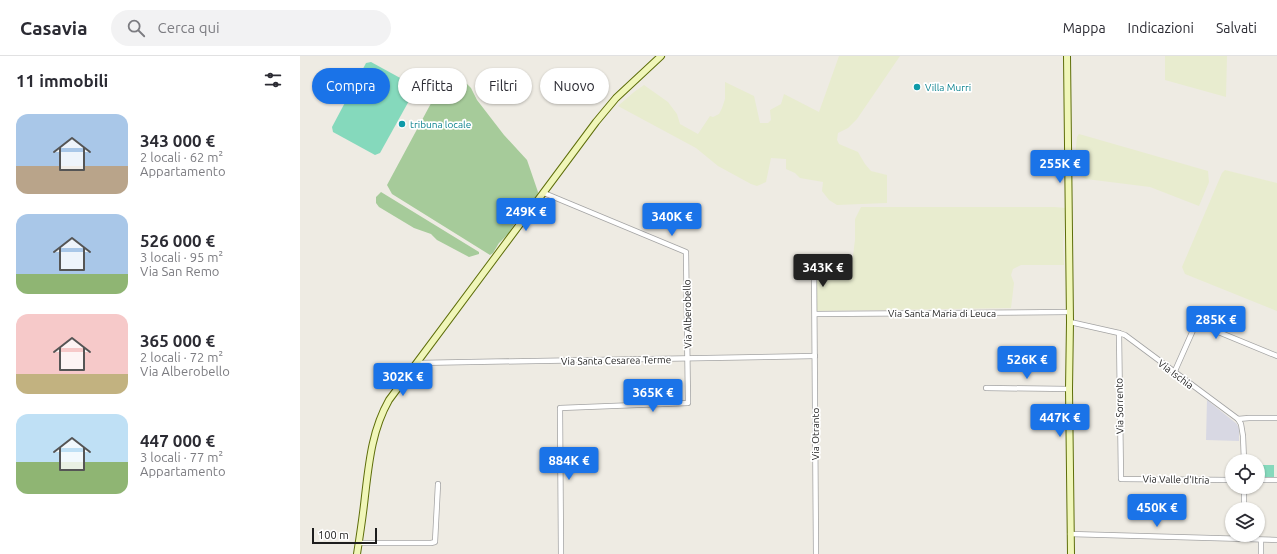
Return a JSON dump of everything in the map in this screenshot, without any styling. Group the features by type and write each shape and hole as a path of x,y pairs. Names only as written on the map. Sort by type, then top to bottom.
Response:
{"street":[{"path":"357,554 370,456 374,435 381,414 416,363 606,109 661,56"},
{"path":"1067,56 1070,312 1070,554"},
{"name":"Via Alberobello","path":"544,193 686,252 688,403 560,408 561,554"},
{"name":"Via Otranto","path":"814,262 816,554"},
{"name":"Via Santa Maria di Leuca","path":"815,314 1070,312"},
{"name":"Via Ischia","path":"1070,322 1119,333 1141,347 1174,373 1238,419"},
{"path":"1174,373 1194,328 1200,324 1277,356"},
{"name":"Via Sorrento","path":"1119,333 1121,478"},
{"name":"Via Santa Cesarea Terme","path":"416,363 815,356"},
{"path":"986,388 1069,389"},
{"path":"1244,454 1243,436 1241,424 1238,419 1277,418"},
{"name":"Via Valle d'Itria","path":"1121,478 1225,480"},
{"path":"1265,480 1277,480"},
{"path":"359,543 435,542 438,484"},
{"path":"1070,534 1225,537"},
{"path":"1265,540 1277,540"},
{"path":"1261,542 1261,554"}],"green space":[{"path":"839,56 900,56 857,119 848,128 838,133 837,140 839,144 858,152 871,171 887,175 887,203 837,205 829,200 822,191 823,182 800,178 795,173 786,169 786,159 771,158 766,182 757,186 751,184 718,166 696,148 618,106 644,85 668,102 677,114 680,124 698,134 710,116 713,117 719,114 725,99 725,82 754,96 760,123 768,123 771,120 770,110 781,104 784,94 819,112"},
{"path":"1165,56 1227,56 1226,97 1165,80"},
{"path":"371,62 382,68 363,68 366,63"},
{"path":"390,72 398,77 398,104 407,104 380,153 375,155 333,132 332,127 344,104 390,104"},
{"path":"467,84 475,96 475,104 480,104 504,135 527,160 538,192 537,199 522,211 509,233 490,255 392,194 387,185 431,104 467,104"},
{"path":"1079,134 1208,171 1209,182 1199,206 1150,187 1086,179 1080,176 1074,166 1077,137"},
{"path":"1225,170 1277,183 1277,311 1185,274 1182,267 1222,173"},
{"path":"381,192 479,252 479,254 469,257 437,240 431,234 414,228 379,207 376,203 376,197"},
{"path":"861,207 1066,208 1063,244 1064,265 1021,265 1013,269 1011,275 1014,283 1011,308 817,311 816,272 818,266 845,266 852,263 855,240 855,219"},
{"path":"1265,465 1274,465 1274,478 1265,478"}],"shaded area":[{"path":"1207,400 1237,424 1239,429 1239,441 1206,440"}],"place":[{"name":"Villa Murri","path":"917,87"},
{"name":"tribuna locale","path":"402,124"}]}
